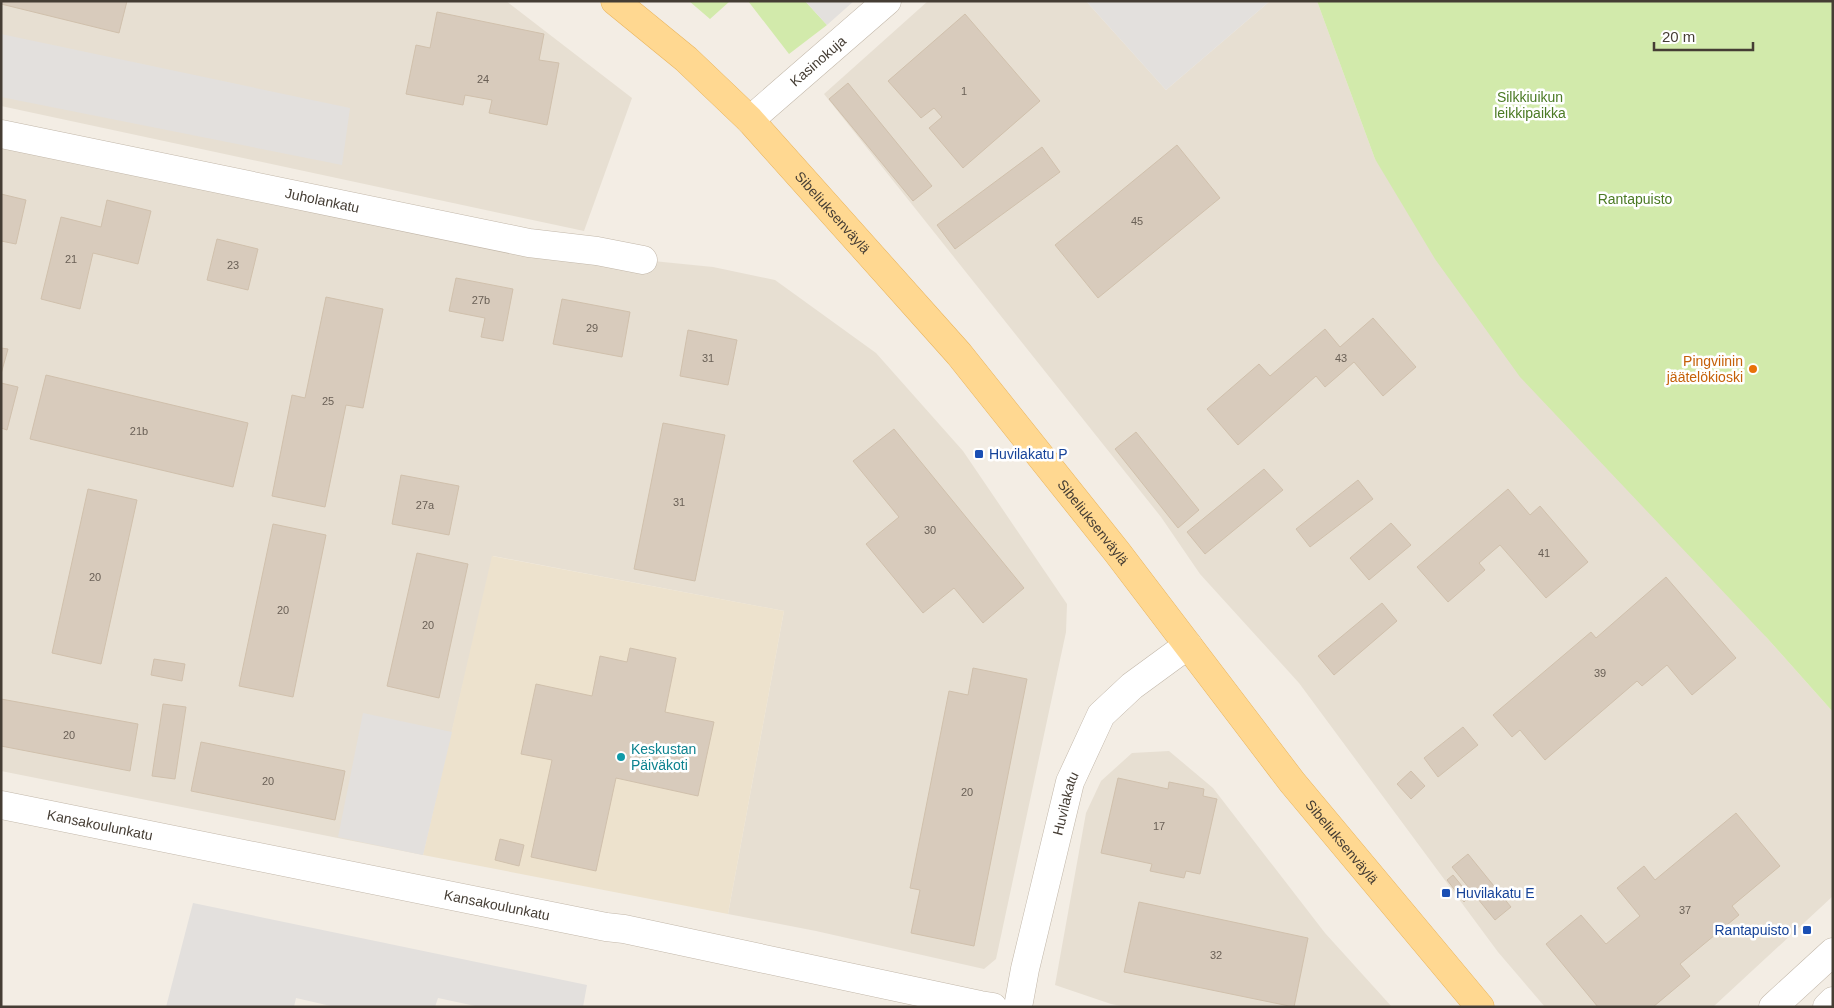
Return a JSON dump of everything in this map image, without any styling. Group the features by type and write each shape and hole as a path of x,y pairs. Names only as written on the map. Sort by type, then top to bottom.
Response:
{"main road":[{"name":"Sibeliuksenväylä","path":"615,1 686,59 750,120 960,354 1188,645 1292,782 1479,1006"}],"street":[{"name":"Kasinokuja","path":"750,120 887,1"},
{"name":"Juholankatu","path":"1,134 529,243 597,251 643,260"},
{"name":"Huvilakatu","path":"1018,1007 1025,969 1070,782 1089,740 1101,715 1132,686 1188,645"},
{"name":"Kansakoulunkatu","path":"1,805 606,927 624,929 980,1006 993,1007"},
{"path":"1773,1007 1833,952"},
{"path":"1827,1007 1833,1002"}],"shaded area":[{"path":"1,1 506,1 632,98 584,231 1,106"},
{"path":"805,1 854,1 827,25"},
{"path":"928,1 1086,1 1166,90 1270,1 1317,1 1375,159 1767,638 1833,712 1833,896 1713,1007 1545,1007 1498,952 1299,683 1200,574 1161,517 824,94"},
{"path":"1086,1 1270,1 1166,90"},
{"path":"1,34 350,108 342,165 1,97"},
{"path":"1,140 643,260 713,267 775,280 876,353 963,451 1067,604 1066,632 996,959 984,969 816,931 728,914 784,611 493,556 423,855 1,771"},
{"path":"492,556 784,611 728,914 423,855"},
{"path":"363,713 452,732 423,855 338,837"},
{"path":"1169,751 1213,788 1325,933 1392,1007 1126,1007 1111,1004 1055,985 1086,813 1101,781 1132,753"},
{"path":"193,903 587,985 583,1007 480,1007 438,998 435,1007 335,1007 296,998 294,1007 166,1007"}],"green space":[{"path":"689,1 729,1 729,2 710,19"},
{"path":"748,1 805,1 827,25 789,54"},
{"name":"Rantapuisto","path":"1317,1 1833,1 1833,712 1767,638 1520,377 1435,259 1375,159"}],"building":[{"path":"1,1 127,1 119,33 1,4"},
{"path":"437,12 544,34 539,60 559,63 547,125 489,113 492,100 465,95 463,105 406,94 416,45 430,48"},
{"path":"965,14 1040,101 963,168 929,128 942,117 934,108 921,118 888,81"},
{"path":"848,83 932,186 913,201 829,99"},
{"path":"1177,145 1220,198 1098,298 1055,245"},
{"path":"1042,147 1060,172 955,249 937,225"},
{"path":"1,194 26,200 16,244 1,241"},
{"path":"107,200 151,211 138,264 93,253 80,309 41,299 61,217 101,227"},
{"path":"217,239 258,249 248,290 207,280"},
{"path":"456,278 513,289 503,341 481,337 485,318 449,311"},
{"path":"326,297 383,309 363,408 346,405 325,507 272,496 292,395 305,398"},
{"path":"562,299 630,312 622,357 553,344"},
{"path":"1373,318 1416,367 1383,396 1354,362 1325,387 1316,376 1238,445 1207,409 1259,364 1270,376 1325,329 1340,347"},
{"path":"688,330 737,340 728,385 680,376"},
{"path":"1,348 8,349 1,374"},
{"path":"46,375 248,423 233,487 30,439"},
{"path":"1,383 18,387 7,430 1,428"},
{"path":"663,423 725,435 695,581 634,569"},
{"path":"894,429 1024,588 983,623 954,588 923,613 866,544 899,517 853,461"},
{"path":"1136,432 1199,510 1178,528 1115,449"},
{"path":"1264,469 1283,490 1205,554 1187,532"},
{"path":"401,475 459,486 449,535 392,524"},
{"path":"1358,480 1373,499 1310,547 1296,529"},
{"path":"88,489 137,500 101,664 52,653"},
{"path":"1508,489 1530,515 1540,506 1588,562 1546,598 1500,545 1479,563 1485,570 1448,602 1417,567"},
{"path":"1391,523 1411,545 1369,580 1350,558"},
{"path":"273,524 326,535 293,697 239,686"},
{"path":"417,553 468,564 439,698 387,686"},
{"path":"1666,577 1736,658 1692,695 1667,665 1642,686 1637,681 1545,760 1520,730 1512,737 1493,715 1591,632 1596,638"},
{"path":"1382,603 1397,621 1334,675 1318,656"},
{"name":"Keskustan Päiväkoti","path":"630,648 676,658 665,712 714,722 698,796 616,778 596,871 531,857 552,760 521,754 536,684 592,696 600,656 627,662"},
{"path":"154,659 185,664 182,681 151,675"},
{"path":"973,668 1027,679 974,946 911,933 920,890 910,888 949,691 968,695"},
{"path":"1,699 138,724 130,771 1,746"},
{"path":"163,704 186,707 175,779 152,776"},
{"path":"1463,727 1478,745 1438,777 1424,758"},
{"path":"201,742 345,771 335,820 191,791"},
{"path":"1411,771 1425,786 1411,799 1397,784"},
{"path":"1118,778 1168,789 1169,782 1204,789 1203,796 1217,799 1200,874 1186,871 1184,878 1150,871 1152,864 1101,853"},
{"path":"1736,813 1780,866 1732,906 1739,915 1680,964 1690,976 1653,1007 1598,1007 1546,944 1581,915 1606,944 1640,916 1617,888 1644,866 1655,880"},
{"path":"500,839 524,845 519,866 495,860"},
{"path":"1468,854 1511,907 1495,920 1452,867"},
{"path":"1453,875 1470,896 1464,902 1447,880"},
{"path":"1139,902 1308,938 1294,1007 1124,972"}],"place":[{"name":"Pingviinin jäätelökioski","path":"1753,369"},
{"name":"Huvilakatu P","path":"979,454"},
{"name":"Keskustan Päiväkoti","path":"621,757"},
{"name":"Huvilakatu E","path":"1446,893"},
{"name":"Rantapuisto I","path":"1807,930"}],"park label":[{"name":"Silkkiuikun leikkipaikka","path":"1530,105"}]}
